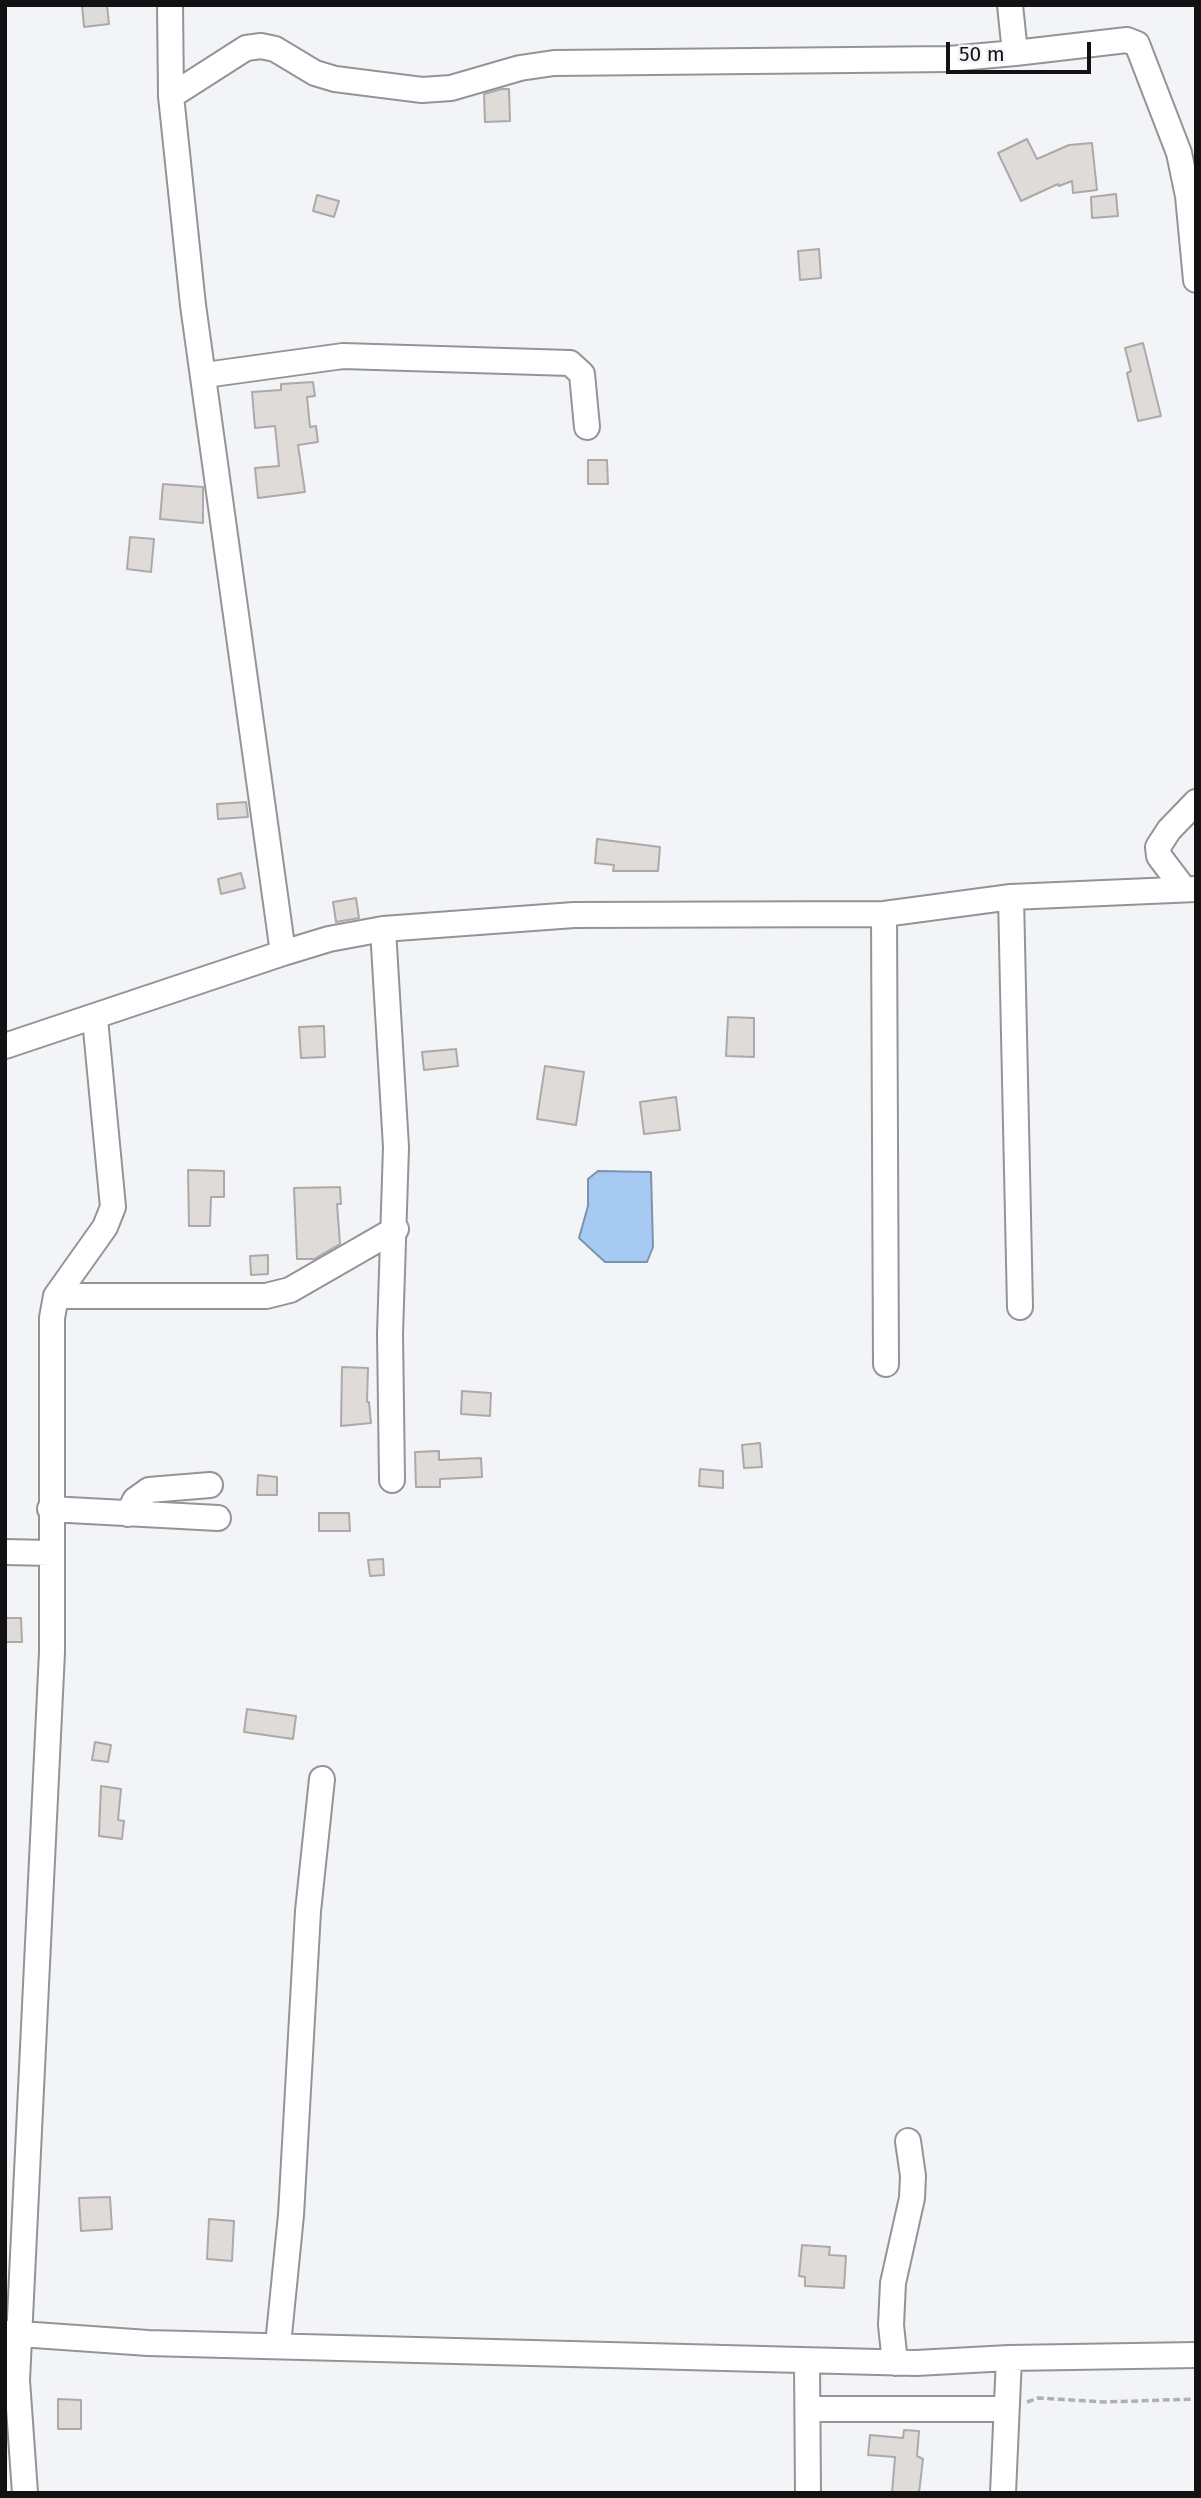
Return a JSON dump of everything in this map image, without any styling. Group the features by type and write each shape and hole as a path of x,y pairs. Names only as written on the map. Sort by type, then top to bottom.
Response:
{"street":[{"path":"170,5 171,96 193,306 205,374 284,953"},
{"path":"1010,5 1015,53"},
{"path":"171,96 246,48 261,46 275,49 315,73 335,79 422,90 451,88 520,68 554,64 949,59 1127,40 1137,44 1177,144 1188,195 1196,280"},
{"path":"205,374 342,356 570,363 582,374 587,426"},
{"path":"1190,889 1159,856 1158,847 1169,830 1196,802"},
{"path":"5,1046 95,1019 164,991 329,939 383,929 574,915 884,914 1011,897 1190,889"},
{"path":"1011,897 1020,1307"},
{"path":"884,914 886,1364"},
{"path":"383,929 396,1147 396,1229 390,1334 392,1480"},
{"path":"25,2493 11,2380 49,1717 52,1318 56,1296 105,1227 113,1207 95,1019"},
{"path":"56,1296 258,1297 280,1294 396,1229"},
{"path":"128,1514 135,1500 149,1490 185,1485 210,1486"},
{"path":"50,1509 218,1518"},
{"path":"5,1552 50,1553"},
{"path":"278,2345 291,2215 308,1911 322,1779"},
{"path":"895,2362 891,2325 892,2283 912,2198 913,2176 908,2141"},
{"path":"13,2334 148,2343 807,2361 895,2362 1196,2355"},
{"path":"1003,2493 1009,2358"},
{"path":"807,2361 808,2493"},
{"path":"809,2409 1005,2409"}],"path":[{"path":"1005,2409 1038,2398 1105,2402 1196,2399"}],"water":[{"path":"598,1171 651,1172 653,1247 647,1262 605,1262 579,1238 588,1206 588,1179"}],"building":[{"path":"82,5 107,5 109,24 84,27"},
{"path":"509,89 510,121 485,122 484,94"},
{"path":"1027,139 1037,159 1069,145 1092,143 1097,190 1073,193 1072,181 1059,186 1058,184 1021,201 998,153"},
{"path":"1116,194 1118,216 1092,218 1091,197"},
{"path":"317,195 339,201 334,217 313,211"},
{"path":"819,249 821,278 800,280 798,251"},
{"path":"1143,343 1161,416 1138,421 1127,373 1131,371 1125,348"},
{"path":"313,382 315,396 307,397 310,427 316,426 318,442 298,445 305,492 258,498 255,468 279,466 275,426 255,428 252,392 281,390 281,384"},
{"path":"588,460 607,460 608,484 588,484"},
{"path":"163,484 203,487 203,523 160,519"},
{"path":"130,537 154,539 151,572 127,569"},
{"path":"246,802 248,817 218,819 217,804"},
{"path":"597,839 660,847 658,871 613,871 614,865 595,863"},
{"path":"241,873 245,888 221,894 218,879"},
{"path":"356,898 359,918 336,922 333,902"},
{"path":"728,1017 754,1018 754,1057 726,1056"},
{"path":"324,1026 325,1057 301,1058 299,1027"},
{"path":"456,1049 458,1066 424,1070 422,1052"},
{"path":"545,1066 584,1072 576,1125 537,1119"},
{"path":"676,1097 680,1130 644,1134 640,1102"},
{"path":"188,1170 224,1171 224,1197 211,1197 210,1226 189,1226"},
{"path":"340,1187 341,1204 337,1204 340,1244 314,1259 297,1259 294,1188"},
{"path":"268,1255 268,1274 251,1275 250,1256"},
{"path":"342,1367 368,1368 367,1402 371,1423 341,1426"},
{"path":"462,1391 491,1393 490,1416 461,1414"},
{"path":"760,1443 762,1467 744,1468 742,1445"},
{"path":"439,1451 439,1460 481,1458 482,1477 440,1479 440,1487 416,1487 415,1452"},
{"path":"700,1469 723,1471 723,1488 699,1486"},
{"path":"258,1475 277,1477 277,1495 257,1495"},
{"path":"319,1513 349,1513 350,1531 319,1531"},
{"path":"383,1559 384,1575 370,1576 368,1560"},
{"path":"5,1618 21,1618 22,1642 5,1642"},
{"path":"247,1709 296,1716 293,1739 244,1732"},
{"path":"95,1742 111,1745 108,1762 92,1760"},
{"path":"101,1786 121,1789 118,1820 124,1821 122,1839 99,1836"},
{"path":"110,2197 112,2229 81,2231 79,2198"},
{"path":"209,2219 234,2221 232,2261 207,2259"},
{"path":"802,2245 830,2247 829,2255 846,2256 844,2288 805,2286 805,2277 799,2276"},
{"path":"58,2399 81,2400 81,2429 58,2429"},
{"path":"904,2430 919,2431 917,2456 923,2459 919,2493 892,2493 895,2457 868,2455 870,2435 903,2438"}]}
